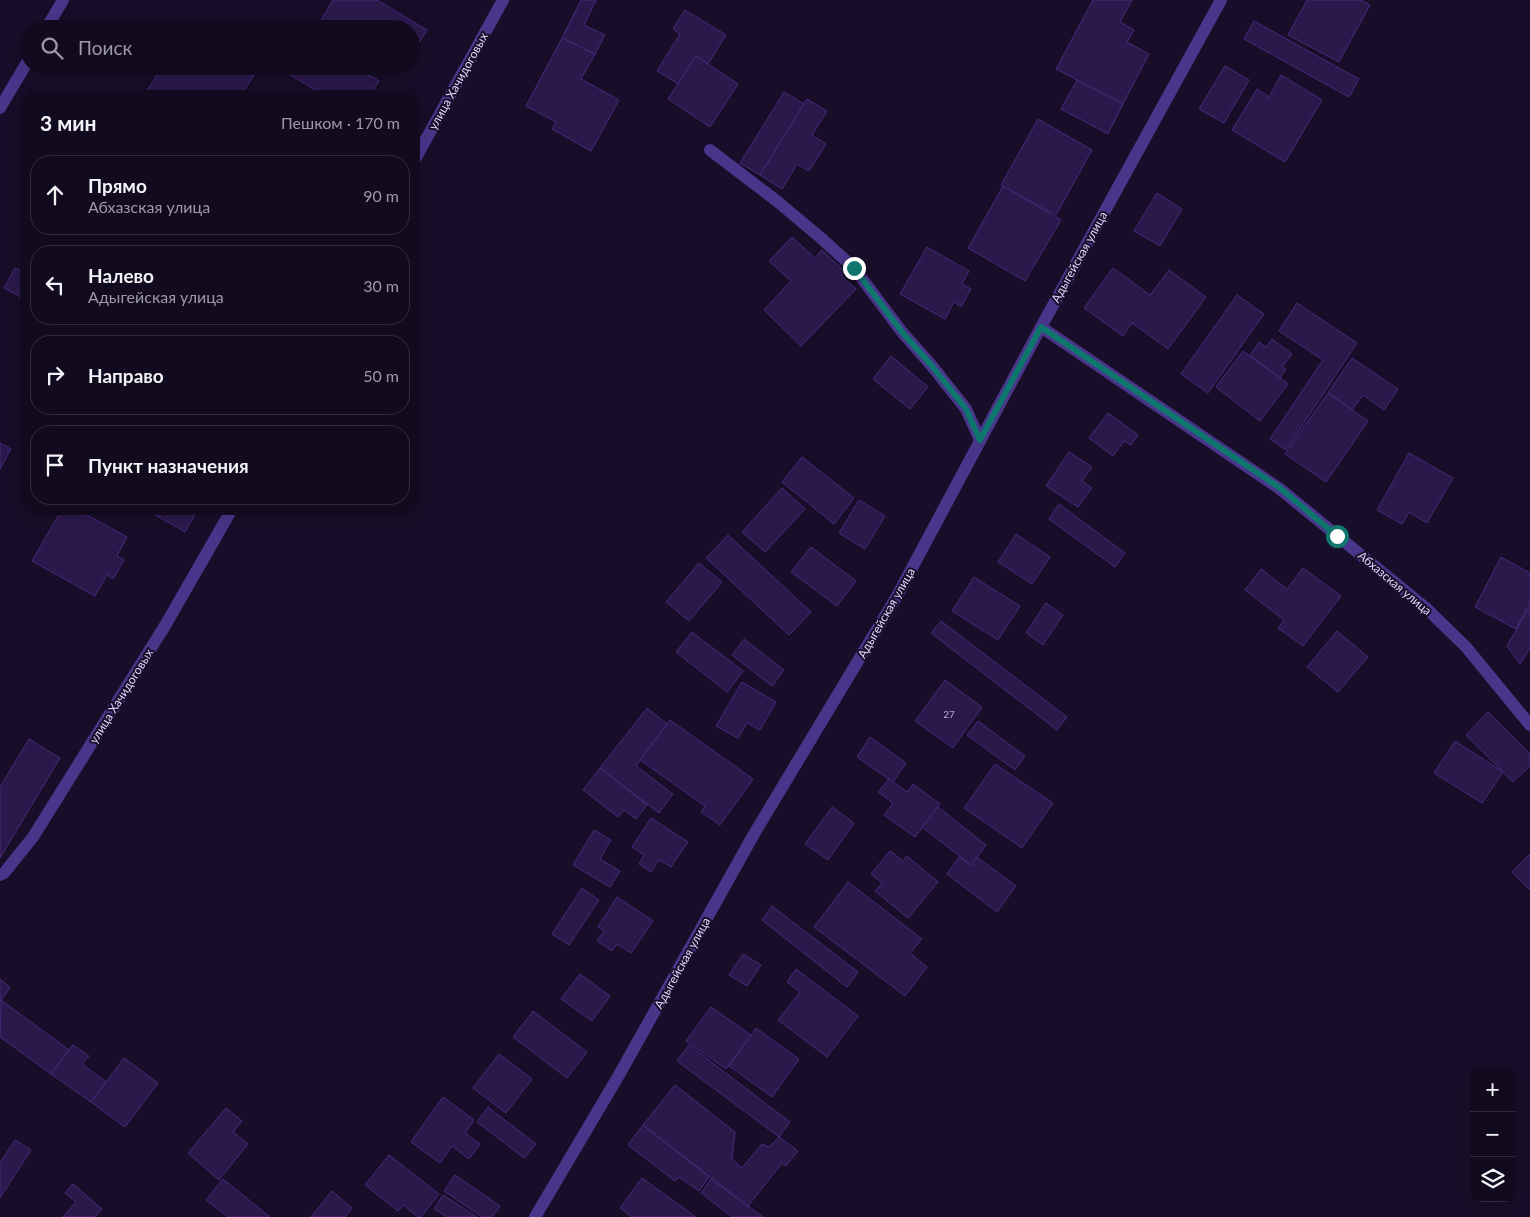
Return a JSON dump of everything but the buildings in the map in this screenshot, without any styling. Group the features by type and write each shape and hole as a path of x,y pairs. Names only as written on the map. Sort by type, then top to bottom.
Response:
{"street":[{"path":"51,20 63,0"},
{"name":"улица Хачидоговых","path":"420,151 503,0"},
{"name":"Адыгейская улица","path":"535,1217 619,1075 754,834 897,596 1041,327 1221,0"},
{"path":"0,108 20,74"},
{"path":"710,150 778,202 854,268 902,332 966,409 980,440"},
{"name":"Абхазская улица","path":"1041,327 1280,488 1433,615 1466,647 1530,725"},
{"name":"улица Хачидоговых","path":"0,875 4,873 33,837 166,624 229,515"}],"route":[{"path":"854,268 902,332 966,409 980,440 1041,327 1280,488 1337,536"}]}
